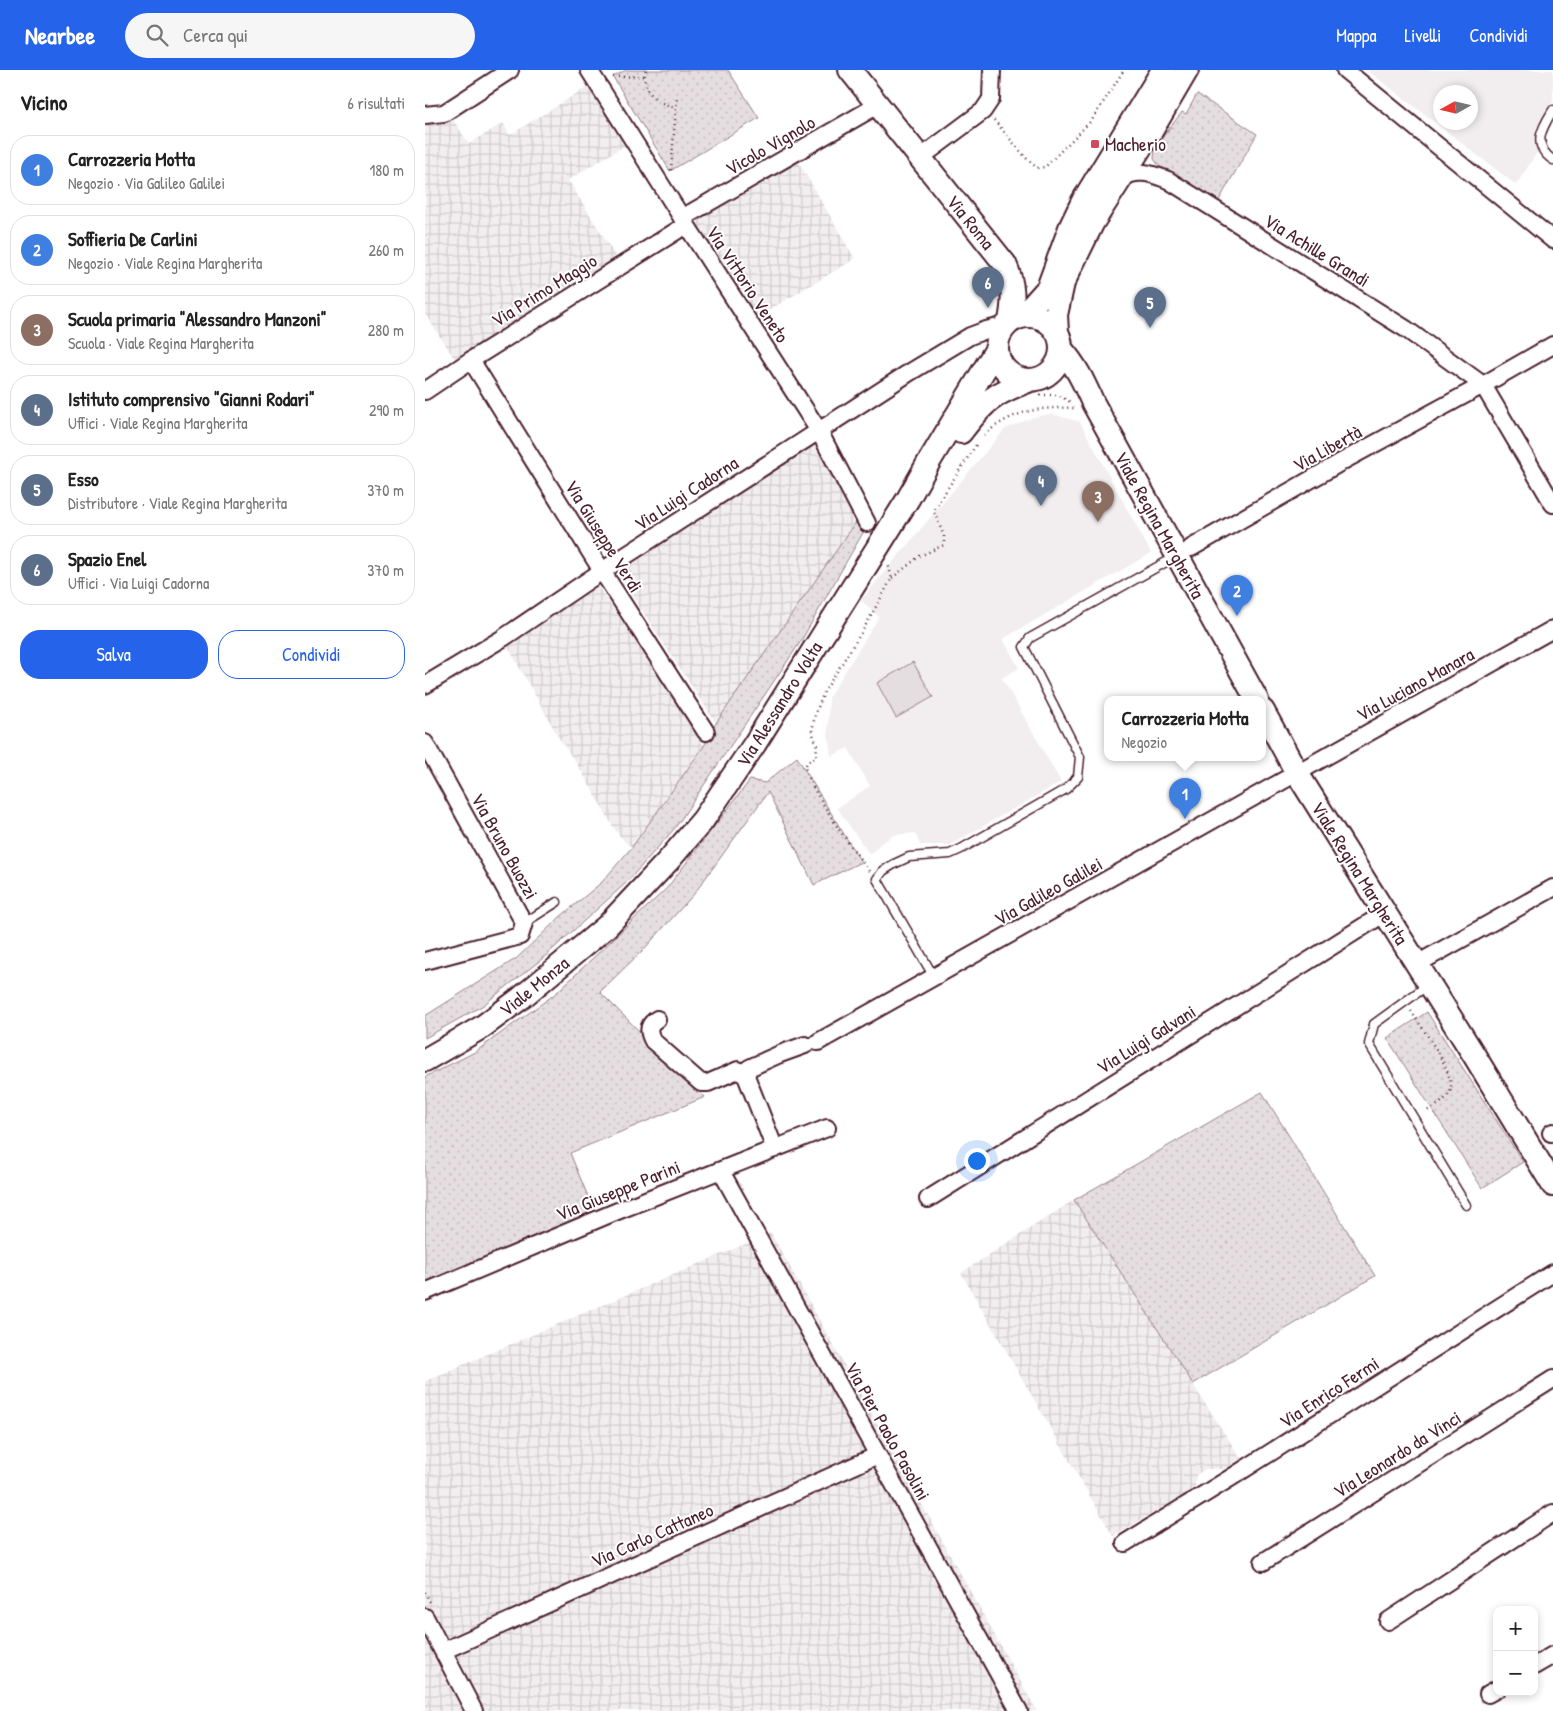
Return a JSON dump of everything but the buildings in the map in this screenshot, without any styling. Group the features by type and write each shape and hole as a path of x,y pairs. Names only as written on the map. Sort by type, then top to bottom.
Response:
{"main road":[{"name":"Via Roma","path":"850,70 1005,264 1013,286 1014,321"},
{"path":"1163,70 1083,201 1070,228 1047,288 1002,332 996,349 999,361 1005,370 1017,378 1037,384 1057,365 1061,354 1056,314 1063,283 1093,222 1122,178 1187,70"},
{"path":"1014,321 1040,317 1048,322 1059,341"},
{"name":"Viale Regina Margherita","path":"1059,341 1093,403 1184,552 1255,696"},
{"name":"Via Alessandro Volta","path":"635,899 703,820 753,746 908,499 929,460 996,349"},
{"name":"Viale Regina Margherita","path":"1037,384 1062,383 1093,403"},
{"name":"Via Alessandro Volta","path":"908,499 977,410 1002,390 1037,384"},
{"name":"Viale Regina Margherita","path":"1266,716 1297,773 1553,1185"},
{"name":"Viale Monza","path":"425,1060 482,1027 521,998 607,926 635,899"}],"street":[{"path":"425,115 444,113 510,70"},
{"path":"920,158 983,110 991,99 992,70"},
{"path":"1345,70 1553,240"},
{"name":"Via Vittorio Veneto","path":"591,74 819,431 867,523"},
{"name":"Vicolo Vignolo","path":"684,222 878,106"},
{"name":"Via Achille Grandi","path":"1122,178 1130,173 1143,172 1168,180 1406,330 1483,385"},
{"name":"Via Primo Maggio","path":"425,391 684,222"},
{"name":"Via Luigi Cadorna","path":"425,685 503,638 602,571 907,374 970,336 1014,321"},
{"path":"970,336 981,339 996,349"},
{"name":"Via Libertà","path":"1184,552 1343,461 1553,345"},
{"name":"Via Giuseppe Verdi","path":"471,360 602,571 706,732"},
{"path":"1483,385 1553,504"},
{"name":"Via Luciano Manara","path":"1297,773 1553,629"},
{"name":"Via Bruno Buozzi","path":"425,743 524,923 520,936 425,961"},
{"name":"Via Galileo Galilei","path":"746,1076 749,1068 779,1054 811,1044 1297,773"},
{"path":"1417,964 1553,888"},
{"name":"Via Luigi Galvani","path":"928,1199 1385,913"},
{"path":"657,1019 652,1022 649,1028 649,1034 653,1041 701,1083 707,1083 738,1070 746,1076 775,1149"},
{"name":"Via Giuseppe Parini","path":"425,1292 615,1212 827,1128"},
{"name":"Via Pier Paolo Pasolini","path":"721,1171 1019,1711"},
{"name":"Via Enrico Fermi","path":"1125,1543 1232,1478 1553,1273"},
{"name":"Via Leonardo da Vinci","path":"1263,1562 1553,1379"},
{"name":"Via Carlo Cattaneo","path":"443,1651 878,1455"},
{"path":"1388,1621 1553,1513"},
{"path":"425,1617 474,1711"},
{"path":"1538,1664 1553,1655"}],"lane":[{"path":"1553,110 1541,128 1539,136 1544,153 1553,160"},
{"path":"934,977 877,879 883,871 909,857 950,854 961,849 1066,789 1078,777 1080,757 1024,647 1030,638 1184,552"},
{"path":"524,923 557,902"},
{"path":"1429,984 1374,1024 1369,1044 1466,1205"}],"path":[{"path":"646,70 644,76 646,87 652,97 660,103 675,107"},
{"path":"983,110 1027,160 1037,168 1045,167 1092,120 1124,70"},
{"path":"591,74 644,76"},
{"path":"657,179 671,171 677,97"},
{"path":"982,437 1001,422 1022,412 1048,408 1078,408 1066,398 1037,384"},
{"path":"877,879 871,874 840,830 814,789 805,768 807,762 816,757 817,746 812,731 815,716 824,692 863,630 892,578 919,556 944,545 944,536 934,512 939,500 978,442"},
{"path":"887,564 892,578"},
{"path":"1405,1001 1448,1070 1452,1082 1450,1093 1440,1104 1413,1118"}],"shaded area":[{"path":"626,70 728,70 759,118 670,171 613,77"},
{"path":"1367,70 1553,70 1553,101 1535,131 1537,153 1516,185 1445,130 1478,130 1478,85 1433,85 1433,121"},
{"path":"592,84 629,143 568,180 618,260 456,361 425,314 425,120 452,118 469,144 503,123 510,135"},
{"path":"1197,94 1257,134 1218,202 1159,166 1154,159 1155,147 1182,112 1186,114"},
{"path":"798,161 855,259 757,317 696,221"},
{"path":"1052,414 1080,422 1151,553 1003,639 1019,668 1002,678 1061,782 950,845 920,845 915,833 894,835 881,843 870,855 837,808 870,786 848,748 831,756 828,733 829,697 879,617 861,600 1005,429 1034,417"},
{"path":"812,443 859,518 716,723 613,567"},
{"path":"859,518 864,531 801,641 675,828 627,882 542,959 482,1006 425,1038 425,1016 517,958 560,917 602,882 632,847 704,746 716,723"},
{"path":"597,585 704,746 632,847 615,830 582,772 559,738 508,647"},
{"path":"913,662 933,697 896,718 877,683"},
{"path":"797,757 861,862 814,885 768,792 694,894 646,947 600,992 705,1097 570,1153 594,1211 425,1282 425,1077 475,1052 555,994 667,888 750,780 765,783"},
{"path":"1427,1012 1523,1162 1482,1188 1387,1038"},
{"path":"1262,1092 1375,1276 1193,1384 1074,1200"},
{"path":"1074,1200 1241,1459 1224,1469 1206,1469 1196,1475 1195,1489 1113,1536 961,1273"},
{"path":"771,1233 1037,1711 425,1711 425,1381"}],"place":[{"name":"Macherio","path":"1095,144"},
{"name":"Spazio Enel","path":"988,308"},
{"name":"Esso","path":"1150,328"},
{"name":"Istituto comprensivo \"Gianni Rodari\"","path":"1041,506"},
{"name":"Scuola primaria \"Alessandro Manzoni\"","path":"1098,522"},
{"name":"Soffieria De Carlini","path":"1237,616"},
{"name":"Carrozzeria Motta","path":"1185,819"}]}
